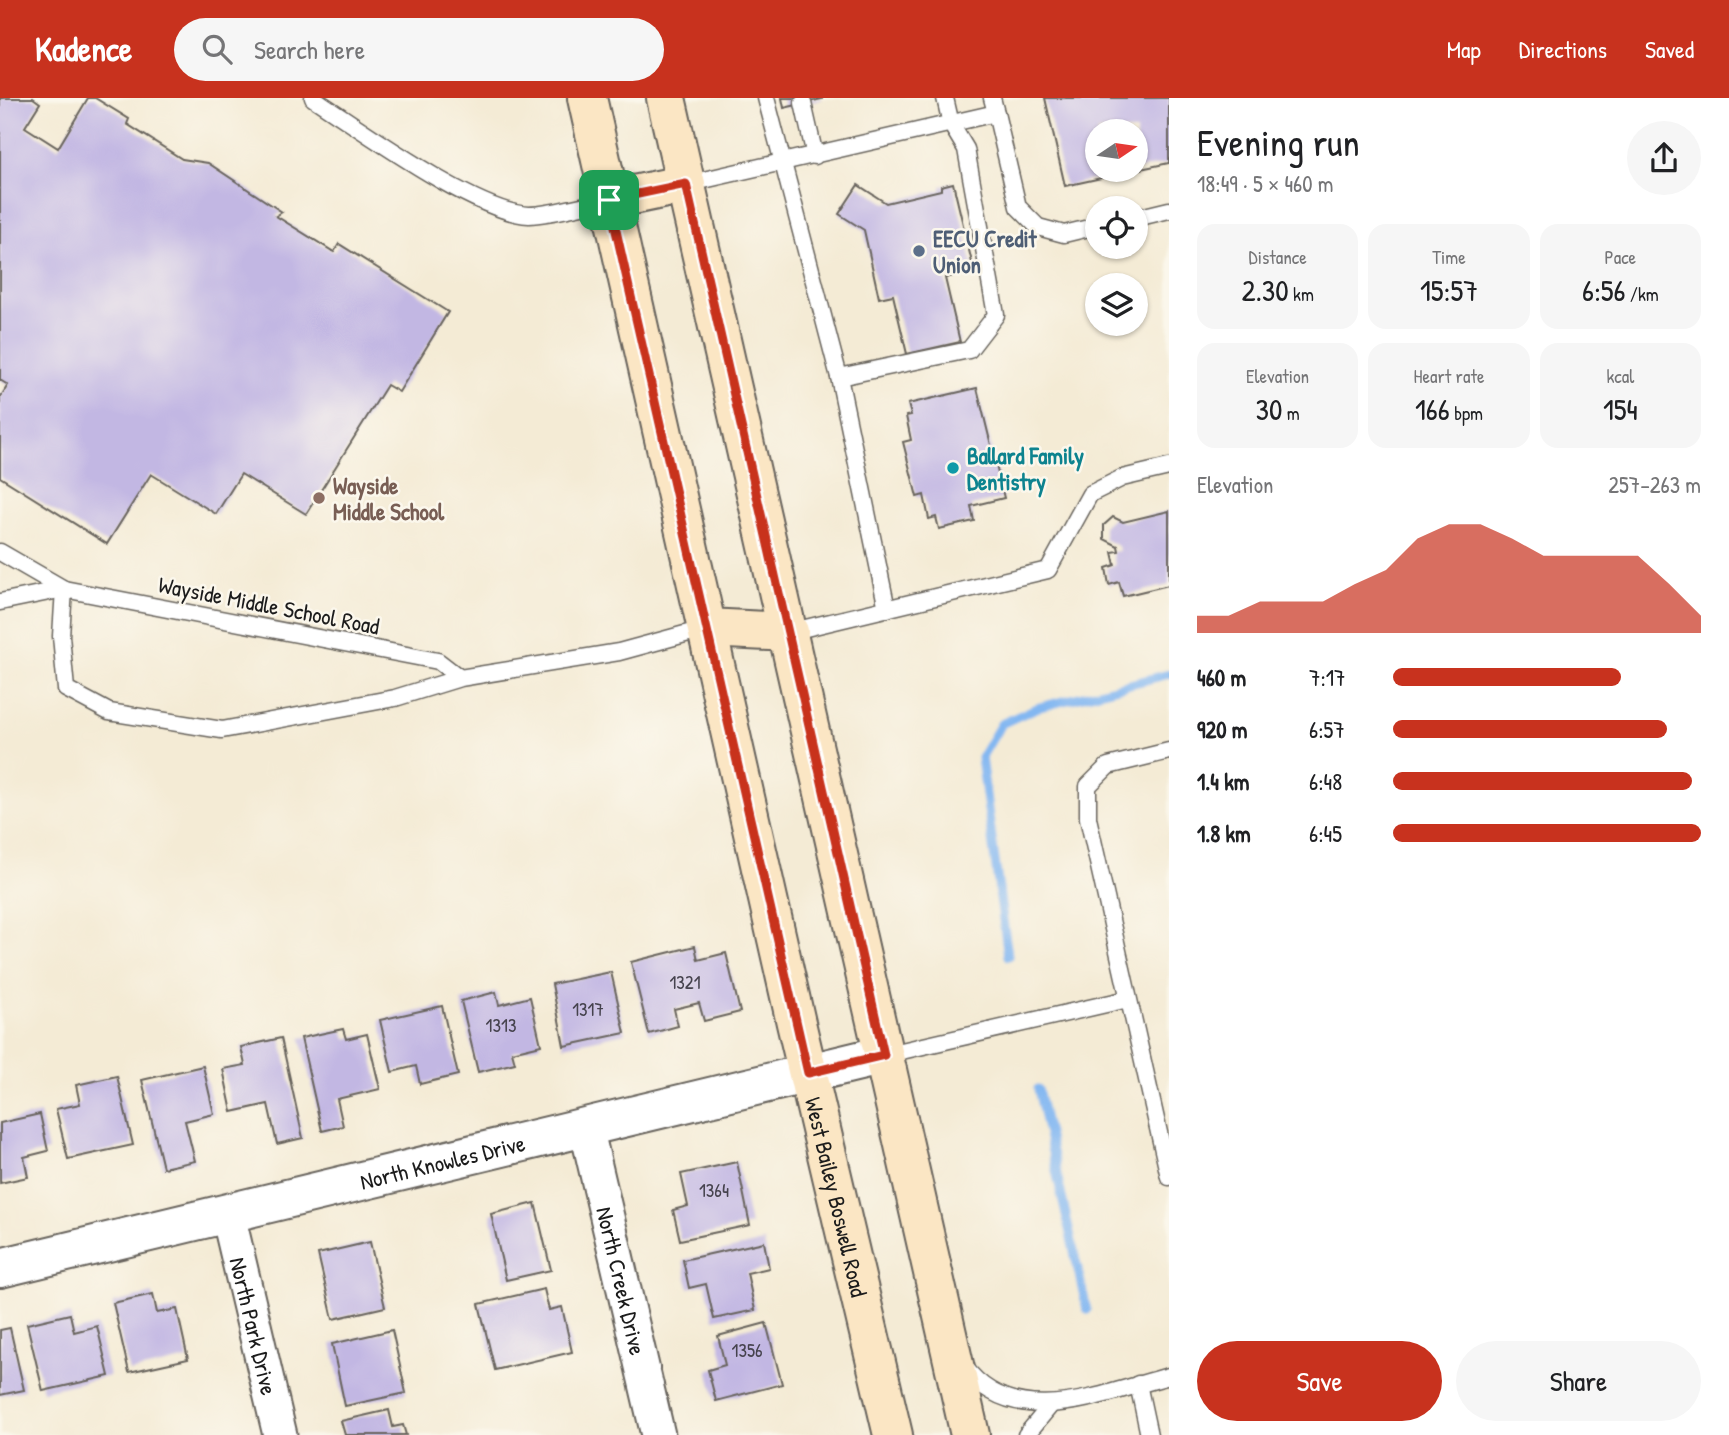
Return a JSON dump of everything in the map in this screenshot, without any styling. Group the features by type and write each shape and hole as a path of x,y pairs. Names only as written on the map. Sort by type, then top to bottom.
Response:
{"main road":[{"name":"West Bailey Boswell Road","path":"587,98 893,1435"},
{"path":"666,98 970,1435"},
{"path":"609,200 686,184"},
{"path":"707,628 789,632"}],"street":[{"name":"North Knowles Drive","path":"0,1268 884,1055"},
{"name":"North Creek Drive","path":"586,1127 658,1435"},
{"name":"North Park Drive","path":"228,1215 280,1435"}],"lane":[{"path":"313,98 427,171 489,205 530,215 609,200"},
{"path":"766,98 839,377 887,609"},
{"path":"839,377 969,351 996,315 966,149 951,124 945,98"},
{"path":"803,103 815,156"},
{"path":"686,184 951,124 994,105 1018,207 1038,227 1064,234 1085,229"},
{"path":"1148,215 1169,210"},
{"path":"789,632 1048,570 1090,494 1122,478 1169,467"},
{"path":"0,552 64,589"},
{"path":"64,589 61,636 66,689 109,712 222,730 395,698 460,678 618,652 707,628"},
{"path":"0,602 64,589"},
{"name":"Wayside Middle School Road","path":"64,589 438,661 460,678"},
{"path":"1169,751 1108,766 1088,786 1088,818 1169,1177"},
{"path":"884,1055 1128,999"},
{"path":"947,1342 975,1381 995,1394 1023,1403 1050,1406 1169,1376"},
{"path":"1138,1384 1149,1435"},
{"path":"1026,1435 1050,1406"}],"building":[{"path":"0,98 33,98 40,103 25,127 58,148 88,98 95,98 129,119 127,124 182,159 208,163 282,212 276,216 334,252 339,244 448,312 399,392 387,385 306,514 241,474 216,514 151,474 107,544 0,477 0,398 8,385 0,380"},
{"path":"782,98 822,98 822,99 784,108"},
{"path":"1045,98 1169,98 1169,163 1148,167 1148,119 1085,119 1085,182 1065,186"},
{"name":"EECU Credit Union","path":"953,183 974,271 945,278 960,342 907,354 893,295 879,298 864,230 839,214 858,185 886,203 941,190 941,186"},
{"name":"Ballard Family Dentistry","path":"977,388 1004,498 971,506 974,521 939,529 936,517 929,519 924,495 917,497 903,442 911,440 906,416 911,415 908,404"},
{"path":"1169,511 1169,585 1123,596 1119,582 1109,585 1106,568 1115,565 1112,552 1119,551 1118,546 1104,539 1104,525 1113,517 1123,522"},
{"path":"695,946 698,960 726,953 740,1012 704,1021 699,1003 674,1009 678,1026 649,1034 631,962"},
{"path":"611,972 625,1033 564,1046 552,984"},
{"path":"496,992 499,1005 530,997 541,1045 512,1052 515,1063 478,1072 461,1001"},
{"path":"442,1006 458,1075 420,1084 416,1066 392,1072 380,1020"},
{"path":"343,1029 346,1039 367,1034 380,1089 337,1099 343,1126 322,1131 301,1038"},
{"path":"281,1038 303,1138 277,1144 268,1104 232,1112 223,1069 245,1065 241,1047"},
{"path":"203,1066 214,1114 185,1121 195,1161 163,1168 142,1080"},
{"path":"117,1076 133,1145 68,1159 56,1109 80,1104 76,1085"},
{"path":"40,1114 48,1151 24,1157 28,1177 0,1183 0,1123"},
{"path":"737,1162 750,1225 680,1240 673,1210 688,1206 681,1174"},
{"path":"535,1203 551,1270 506,1280 491,1214"},
{"path":"370,1242 385,1307 333,1319 318,1254"},
{"path":"764,1242 769,1268 747,1273 755,1310 714,1319 706,1284 689,1288 683,1260"},
{"path":"544,1289 549,1310 562,1307 572,1352 495,1370 479,1304"},
{"path":"153,1294 157,1313 177,1309 188,1359 129,1372 113,1303"},
{"path":"70,1314 74,1332 97,1326 109,1376 43,1391 27,1324"},
{"path":"766,1323 782,1384 716,1401 708,1370 725,1365 718,1336"},
{"path":"10,1328 24,1390 0,1395 0,1330"},
{"path":"392,1330 406,1393 345,1406 332,1344"},
{"path":"389,1410 393,1427 403,1425 406,1435 345,1435 341,1421"}],"waterway":[{"path":"1008,956 981,758 1001,724 1036,708 1169,674"},
{"path":"1038,1089 1087,1310"}],"place":[{"name":"EECU Credit Union","path":"919,251"},
{"name":"Ballard Family Dentistry","path":"953,468"},
{"name":"Wayside Middle School","path":"319,498"}],"route":[{"path":"686,184 884,1055 808,1073 609,200 686,184"}]}
